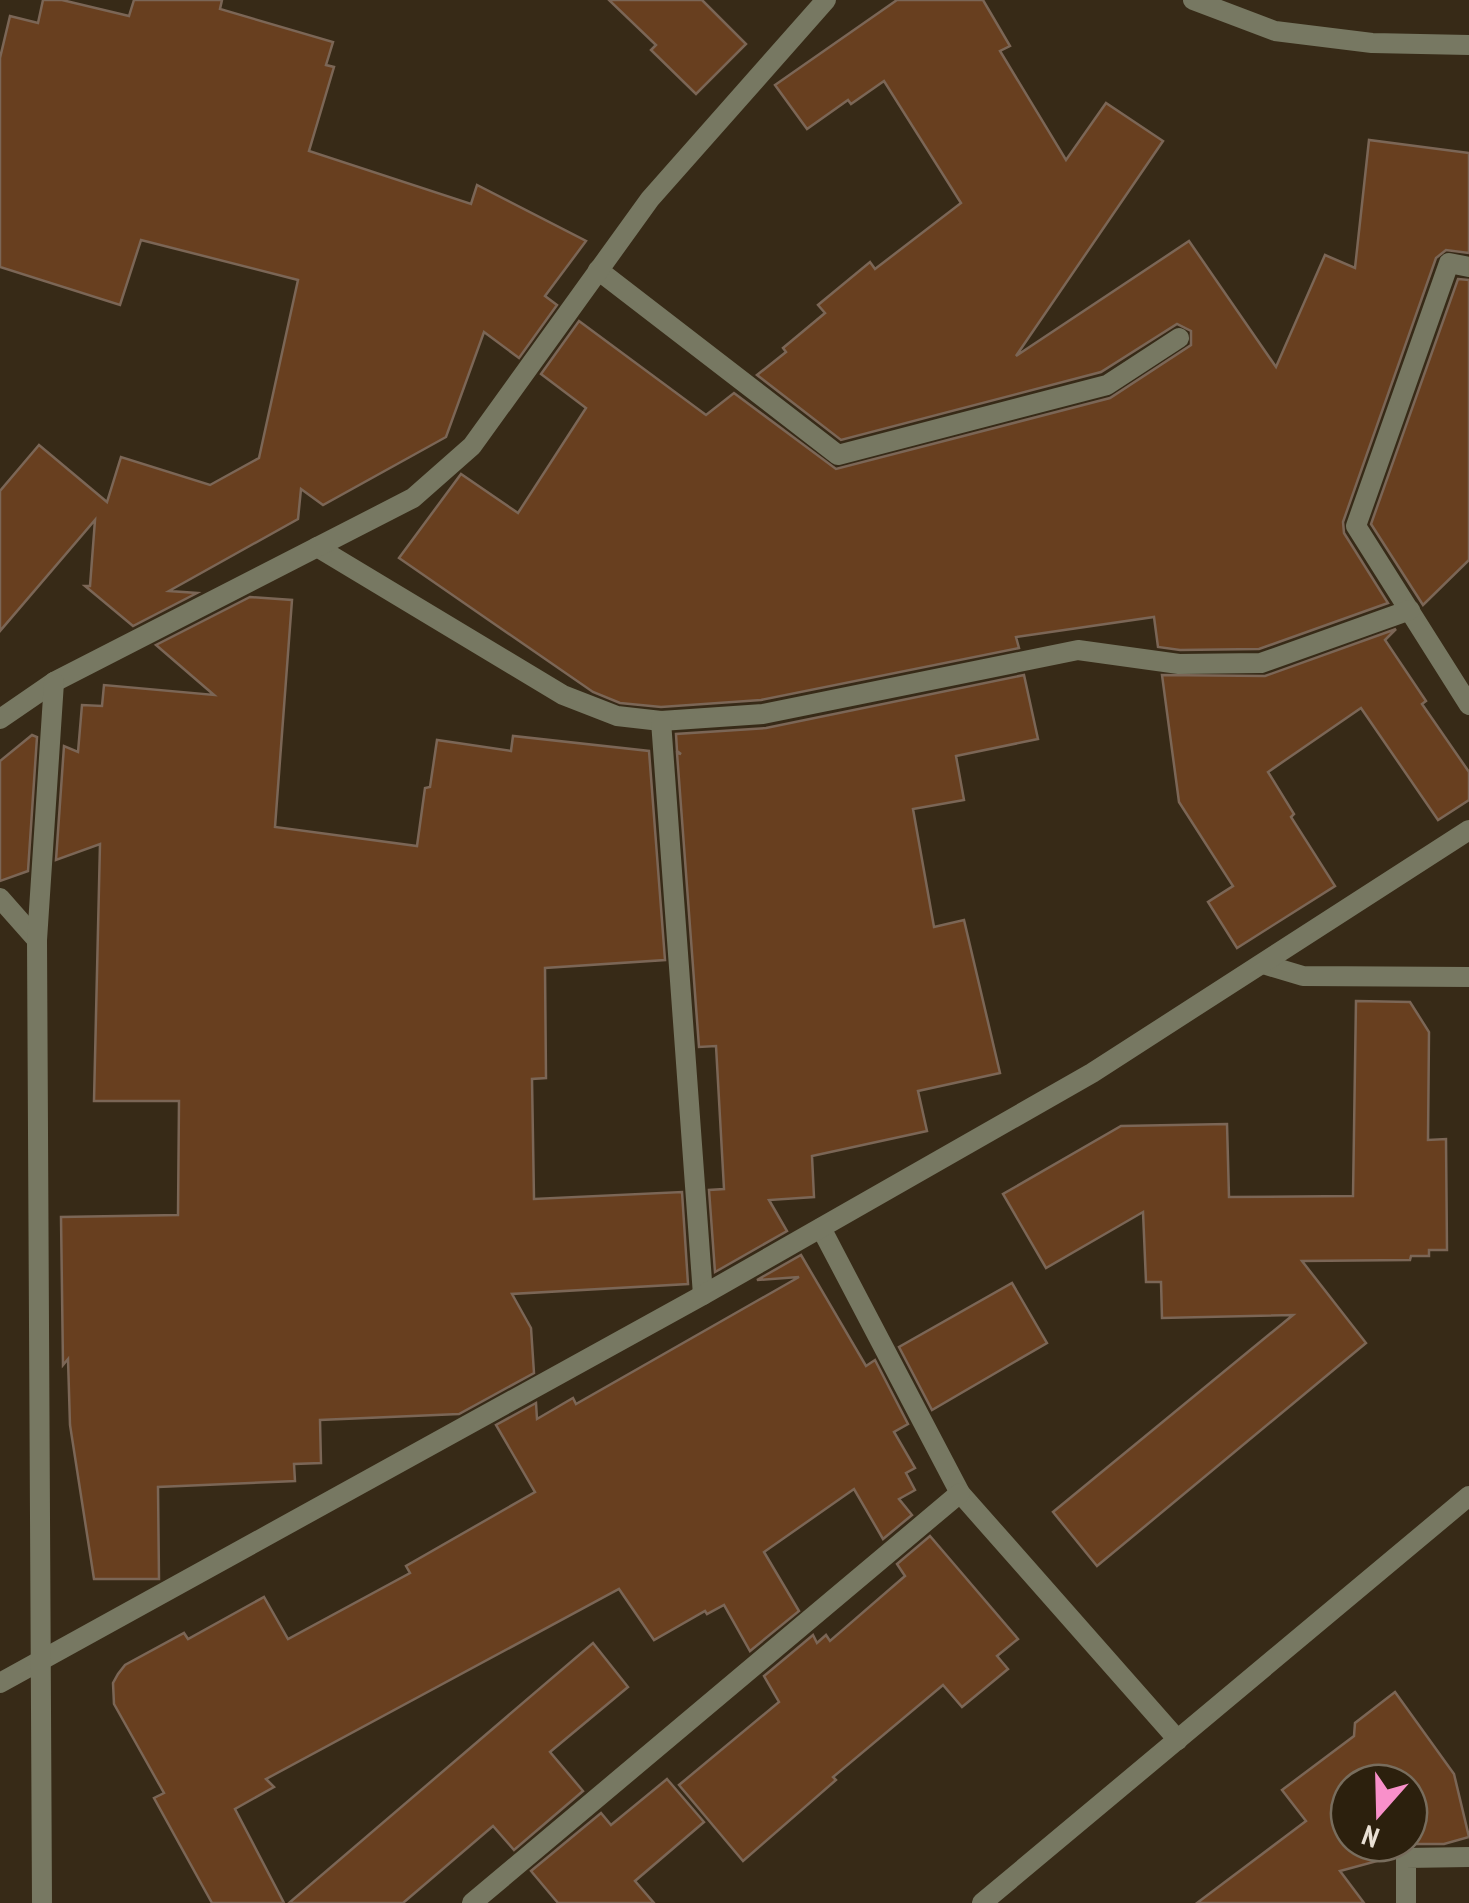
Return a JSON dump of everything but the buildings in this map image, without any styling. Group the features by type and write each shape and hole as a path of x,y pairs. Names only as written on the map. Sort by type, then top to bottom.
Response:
{"street":[{"path":"0,719 54,682 413,498 472,446 650,200 826,0"},
{"path":"1193,0 1275,31 1372,43 1469,46"},
{"path":"1469,267 1448,262 1356,526 1469,705"},
{"path":"598,270 838,455 1107,384 1179,338"},
{"path":"317,547 563,695 617,716 661,720 763,714 1078,650 1178,664 1261,663 1410,610"},
{"path":"42,1903 37,940 54,682"},
{"path":"661,720 702,1295"},
{"path":"0,1683 702,1295 1092,1074 1469,830"},
{"path":"0,898 37,940"},
{"path":"1263,964 1303,976 1469,977"},
{"path":"821,1228 960,1493 1178,1740"},
{"path":"472,1903 960,1493"},
{"path":"982,1903 1469,1496"},
{"path":"1406,1903 1406,1858 1469,1857"}]}
